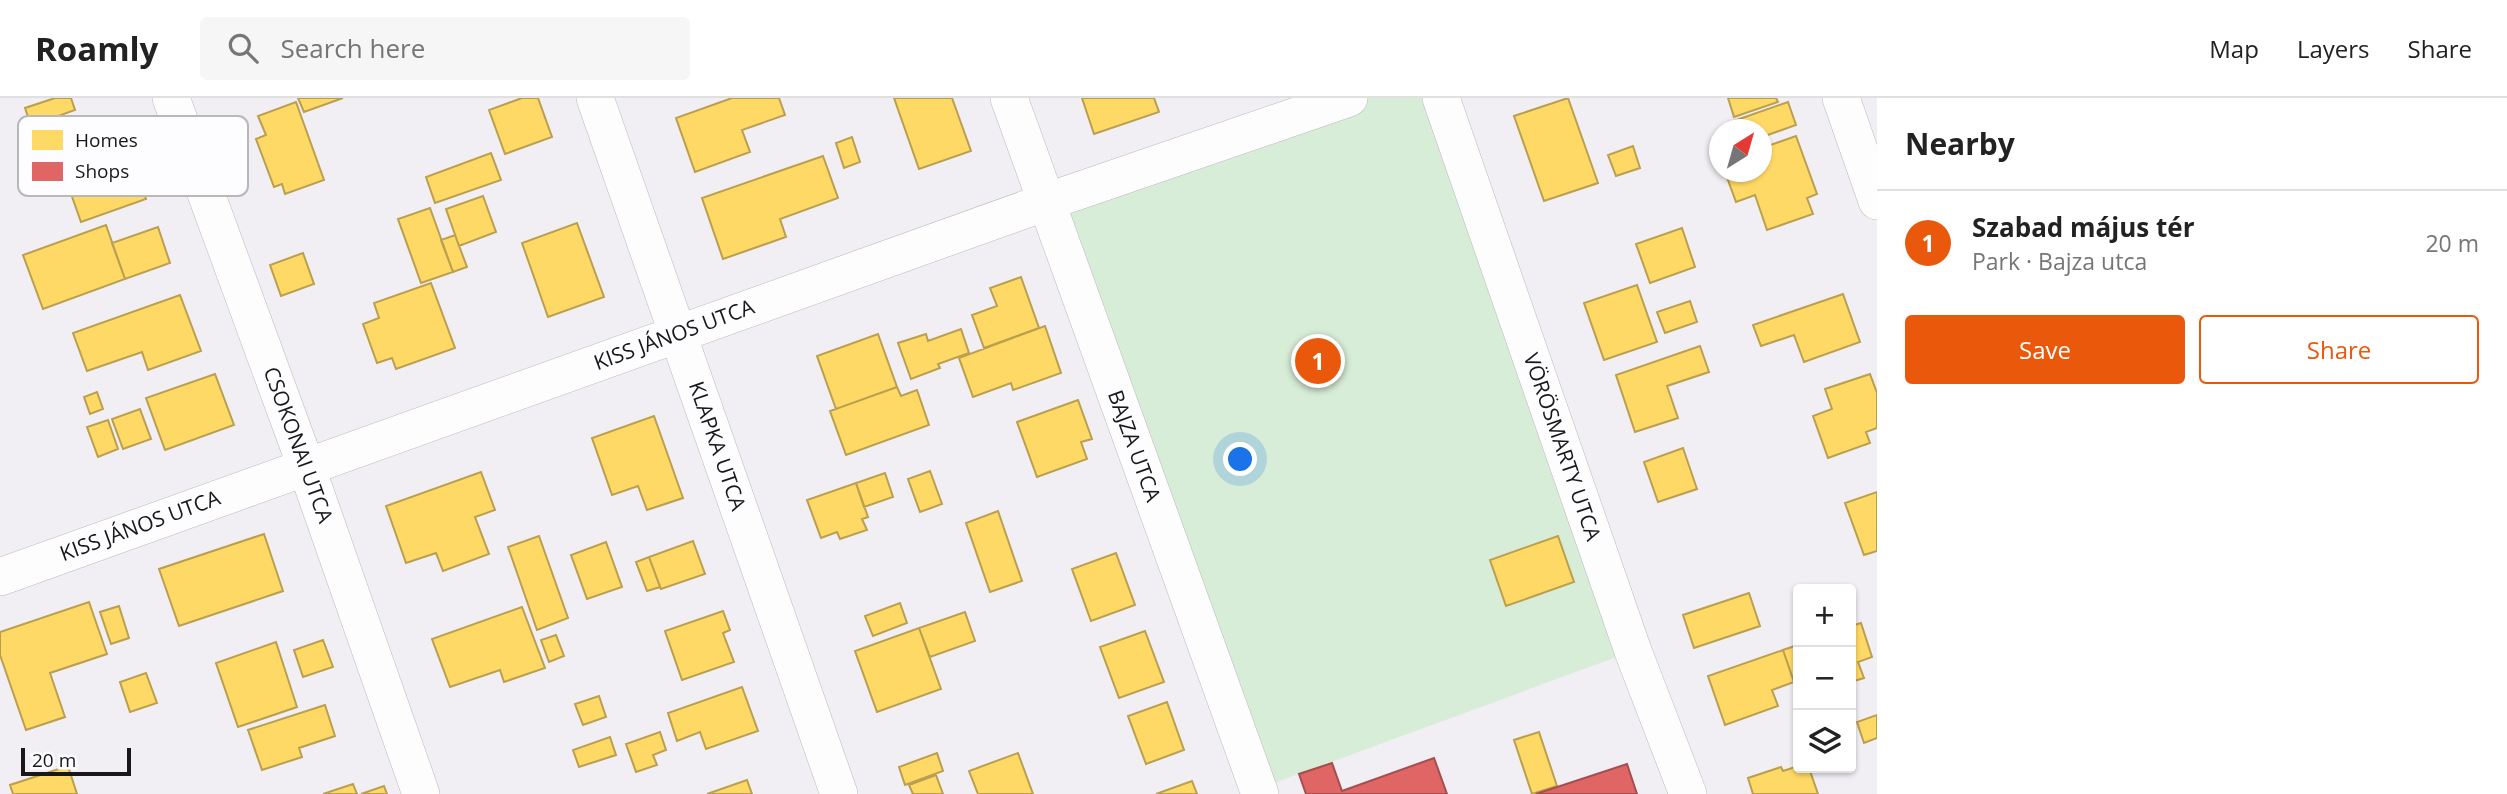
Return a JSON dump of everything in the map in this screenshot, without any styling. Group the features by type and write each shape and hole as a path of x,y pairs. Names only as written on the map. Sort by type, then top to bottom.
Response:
{"street":[{"name":"CSOKONAI UTCA","path":"171,98 178,116"},
{"name":"KLAPKA UTCA","path":"595,98 838,794"},
{"name":"BAJZA UTCA","path":"1009,98 1260,794"},
{"name":"KISS JÁNOS UTCA","path":"0,577 1046,202 1349,98"},
{"name":"VÖRÖSMARTY UTCA","path":"1441,98 1633,651 1688,794"},
{"path":"1841,98 1877,201"},
{"name":"CSOKONAI UTCA","path":"207,196 306,466 421,794"}],"green space":[{"path":"1349,98 1441,98 1633,651 1258,789 1046,202"}],"building: Homes":[{"path":"55,98 71,98 75,110 58,116 28,116 25,108"},
{"path":"298,98 343,98 304,112"},
{"path":"522,98 538,98 552,137 505,154 489,110"},
{"path":"732,98 779,98 785,115 742,130 750,152 695,172 676,118"},
{"path":"894,98 952,98 971,151 919,169"},
{"path":"1082,98 1154,98 1159,112 1094,134"},
{"path":"1568,98 1598,183 1544,201 1514,116"},
{"path":"1728,98 1776,98 1778,102 1734,117"},
{"path":"296,102 324,180 285,194 282,184 274,187 256,139 266,135 258,116"},
{"path":"1788,102 1796,125 1772,133 1772,119 1739,119"},
{"path":"1796,136 1817,194 1807,198 1813,214 1767,230 1755,195 1736,202 1729,182 1772,182 1772,144"},
{"path":"852,137 860,162 844,168 836,143"},
{"path":"1633,146 1640,168 1616,176 1608,155"},
{"path":"491,153 501,180 435,203 426,177"},
{"path":"823,156 838,198 780,219 786,237 723,259 702,198"},
{"path":"72,196 145,196 146,199 81,222"},
{"path":"483,196 496,232 459,246 446,209"},
{"path":"430,208 453,272 421,283 398,219"},
{"path":"577,223 604,297 548,317 522,243"},
{"path":"106,225 125,279 43,309 23,255"},
{"path":"158,227 170,263 125,279 112,243"},
{"path":"1682,228 1695,267 1650,283 1636,244"},
{"path":"455,235 467,267 453,272 441,240"},
{"path":"303,253 314,284 281,296 270,265"},
{"path":"1021,277 1039,328 984,348 972,315 997,306 990,288"},
{"path":"431,283 455,348 396,369 392,358 377,363 363,324 379,318 374,303"},
{"path":"1637,285 1657,342 1604,360 1584,303"},
{"path":"1843,294 1860,342 1804,362 1794,335 1761,346 1753,325"},
{"path":"180,295 201,351 148,370 142,352 87,371 73,333"},
{"path":"1690,301 1697,322 1665,333 1657,312"},
{"path":"1045,326 1061,373 1013,390 1011,383 973,397 959,358"},
{"path":"961,329 969,353 938,364 940,368 911,379 898,343 926,334 928,341"},
{"path":"878,334 897,387 836,409 817,356"},
{"path":"1700,346 1709,372 1667,386 1678,418 1635,432 1616,375"},
{"path":"215,374 234,425 165,450 146,398"},
{"path":"1870,374 1877,393 1877,428 1866,432 1870,443 1828,458 1813,416 1832,409 1825,389"},
{"path":"897,387 901,396 917,390 929,425 846,455 830,411"},
{"path":"97,392 103,409 90,414 84,397"},
{"path":"1078,400 1092,439 1081,442 1087,459 1037,477 1017,422"},
{"path":"140,409 151,439 123,449 112,419"},
{"path":"654,416 683,498 647,510 638,486 612,495 592,438"},
{"path":"108,420 118,449 98,457 87,427"},
{"path":"1683,448 1697,489 1658,502 1644,462"},
{"path":"930,471 942,504 920,512 908,479"},
{"path":"481,472 495,510 475,517 489,554 443,571 436,553 406,563 386,506"},
{"path":"885,473 893,497 864,507 856,483"},
{"path":"856,483 868,517 862,519 867,530 840,539 837,532 821,538 807,500"},
{"path":"1877,492 1877,551 1864,555 1845,503"},
{"path":"998,511 1022,581 990,592 966,523"},
{"path":"264,534 283,591 179,626 159,569"},
{"path":"539,536 568,618 537,630 508,547"},
{"path":"1558,536 1574,582 1506,606 1490,560"},
{"path":"693,541 705,574 661,589 649,557"},
{"path":"606,542 622,587 587,599 571,555"},
{"path":"1116,553 1135,605 1091,621 1072,569"},
{"path":"649,557 660,587 647,591 636,562"},
{"path":"1749,593 1760,626 1694,648 1683,615"},
{"path":"89,602 107,654 50,673 65,717 26,730 0,655 0,632"},
{"path":"900,603 907,623 873,636 865,616"},
{"path":"119,606 129,638 111,644 100,612"},
{"path":"522,607 545,668 504,682 500,670 450,687 432,639"},
{"path":"723,611 730,630 723,633 734,662 682,680 665,631"},
{"path":"965,612 975,641 930,657 919,628"},
{"path":"1861,623 1872,657 1858,662 1864,678 1856,680 1856,647 1856,624"},
{"path":"919,628 941,689 877,712 855,651"},
{"path":"1145,631 1164,682 1119,698 1100,647"},
{"path":"556,635 564,656 549,662 541,640"},
{"path":"323,640 333,667 303,677 294,650"},
{"path":"276,642 297,707 238,727 216,663"},
{"path":"1793,647 1793,679 1783,650"},
{"path":"1783,650 1793,682 1772,690 1778,706 1725,725 1708,676"},
{"path":"146,673 157,703 130,712 120,682"},
{"path":"742,687 758,731 706,749 700,732 677,741 668,713"},
{"path":"599,696 606,717 583,725 575,704"},
{"path":"1167,702 1184,750 1146,764 1128,716"},
{"path":"325,705 335,736 299,748 302,757 262,770 248,730"},
{"path":"1877,715 1877,738 1864,743 1857,722"},
{"path":"660,732 666,750 653,755 657,765 636,772 626,744"},
{"path":"1539,732 1557,786 1532,794 1514,740"},
{"path":"610,737 616,755 579,767 573,750"},
{"path":"937,753 943,771 905,785 899,767"},
{"path":"1018,753 1033,794 978,794 969,771"},
{"path":"68,766 77,794 13,794 10,785"},
{"path":"1781,767 1783,771 1793,768 1793,773 1811,773 1818,794 1753,794 1748,778"},
{"path":"936,775 943,794 913,794 909,785"},
{"path":"747,780 752,794 707,794"},
{"path":"1192,781 1197,794 1156,794"},
{"path":"353,784 357,794 323,794"},
{"path":"384,786 387,794 361,794"}],"building: Shops":[{"path":"1434,758 1447,794 1306,794 1299,774 1332,763 1342,791"},
{"path":"1627,764 1637,794 1536,794"}],"place":[{"name":"Szabad május tér","path":"1318,361"}]}
